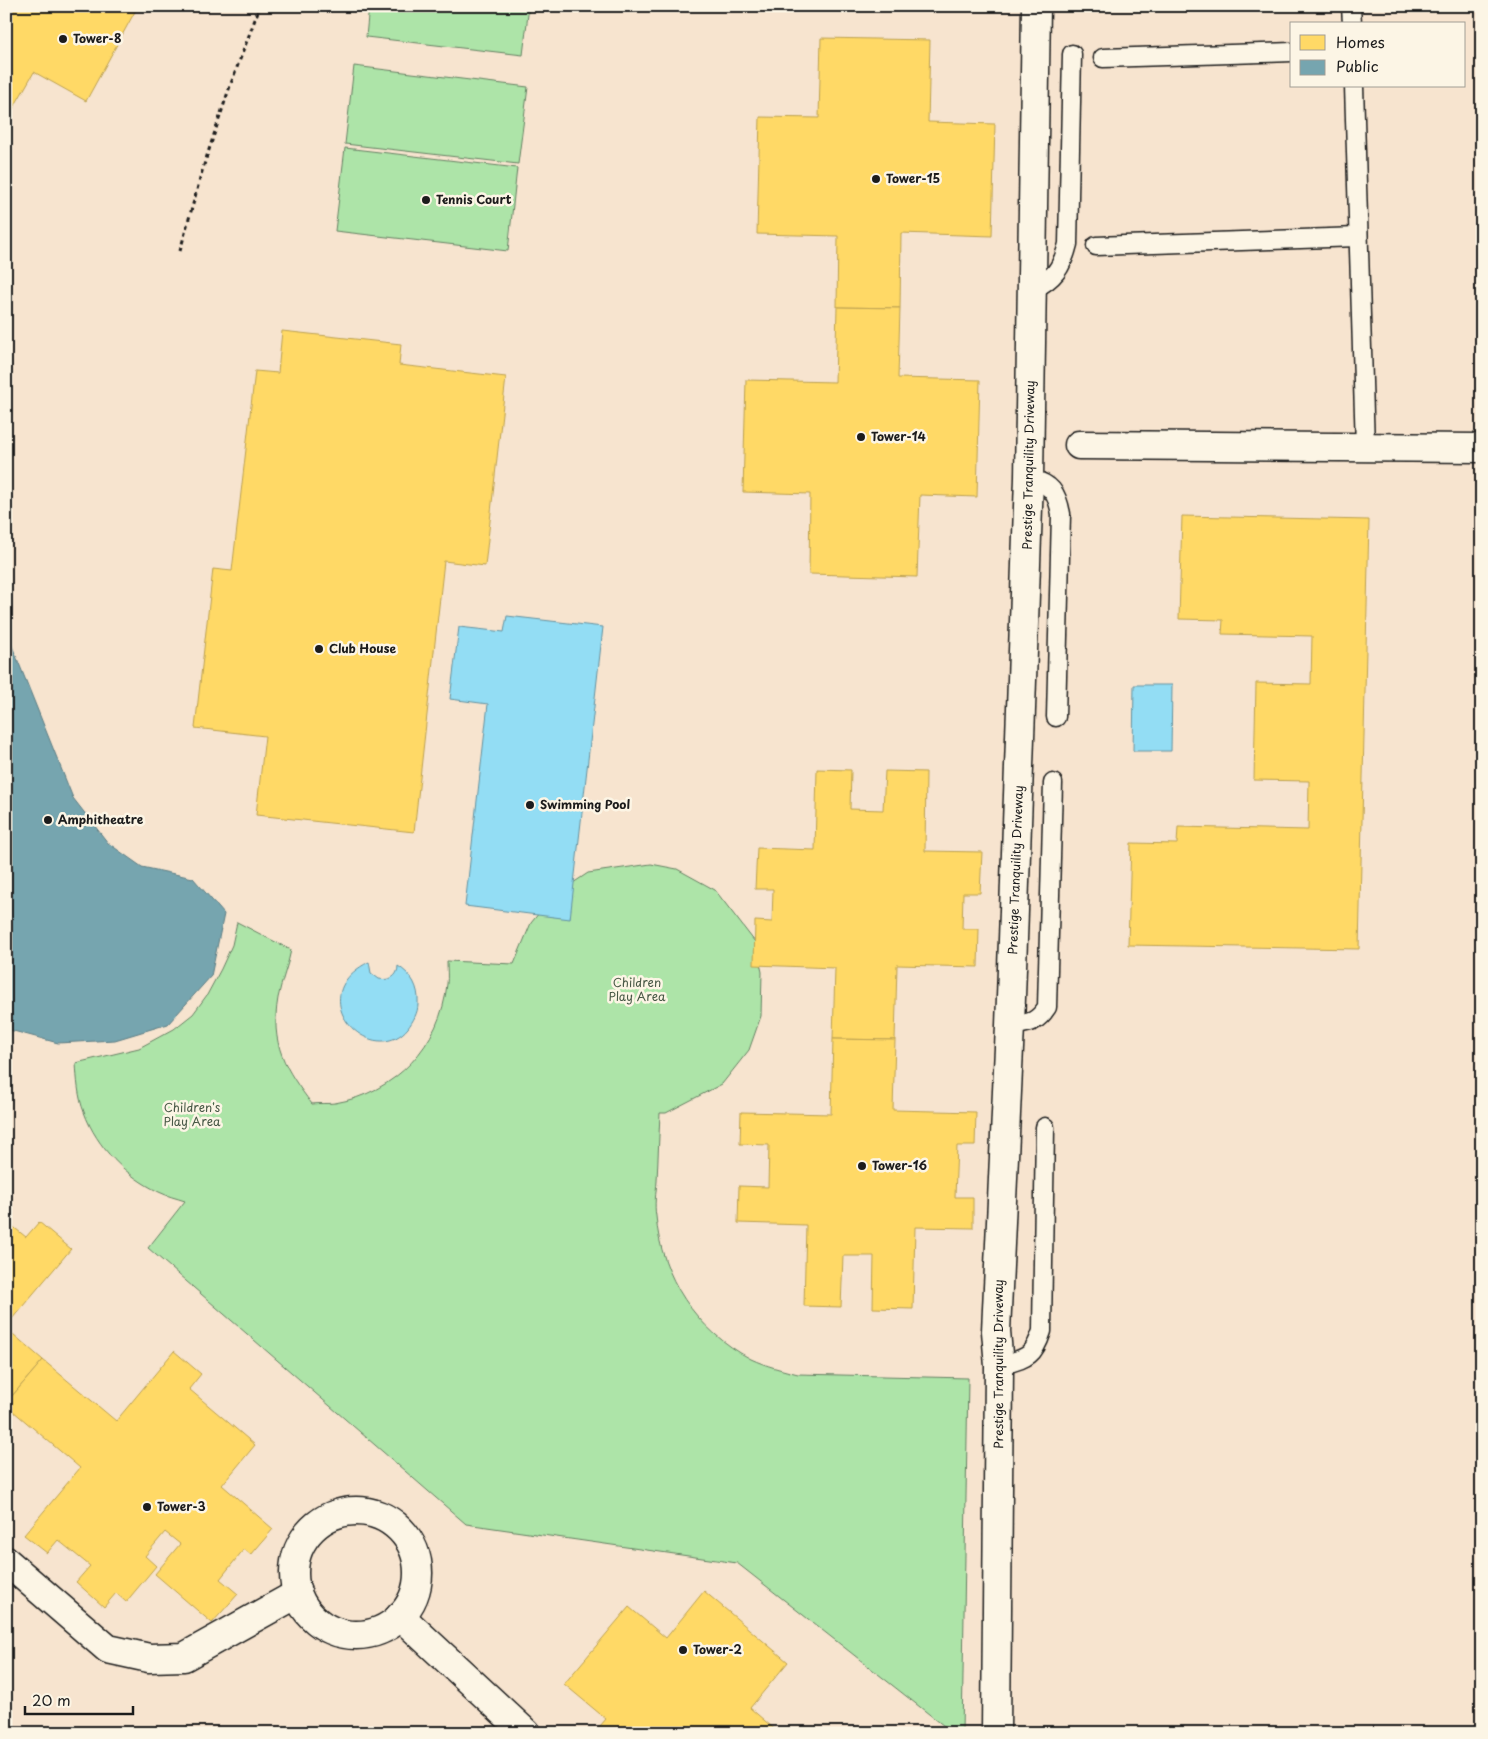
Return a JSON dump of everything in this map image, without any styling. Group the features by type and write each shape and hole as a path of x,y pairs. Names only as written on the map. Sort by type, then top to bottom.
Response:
{"street":[{"name":"Prestige Tranquility Driveway","path":"996,1733 999,1366 996,1331 1010,1026 1029,478 1036,6"},
{"path":"1079,445 1482,448"},
{"path":"357,1510 377,1514 395,1524 408,1539 416,1558 417,1579 412,1599 400,1616 387,1627 370,1634 353,1635 335,1632 319,1623 306,1610 297,1594 293,1576 296,1556 304,1538 318,1523 336,1513 357,1510"},
{"path":"6,1561 108,1649 149,1658 184,1657 297,1594"},
{"path":"400,1616 526,1733"}],"lane":[{"path":"1351,6 1352,22"},
{"path":"1103,58 1290,52"},
{"path":"1032,290 1052,277 1060,267 1068,244 1072,54"},
{"path":"1354,88 1365,447"},
{"path":"1096,246 1358,237"},
{"path":"1029,478 1042,482 1053,490 1059,501 1061,514 1056,717"},
{"path":"1010,1026 1032,1022 1041,1016 1047,1007 1053,783"},
{"path":"999,1366 1027,1358 1036,1348 1042,1331 1045,1127"}],"path":[{"path":"180,251 203,168 230,86 260,6"}],"green space":[{"path":"369,6 529,6 523,55 366,37"},
{"path":"354,66 528,87 518,164 345,144"},
{"name":"Tennis Court","path":"345,148 517,168 508,251 335,231"},
{"path":"651,864 677,869 715,890 755,942 762,972 761,1016 749,1050 722,1084 666,1113 660,1113 655,1212 665,1260 685,1300 698,1317 731,1347 762,1364 798,1374 968,1378 962,1733 953,1733 737,1563 466,1524 148,1248 185,1201 159,1192 124,1169 105,1149 84,1112 77,1082 76,1063 139,1048 174,1029 193,1014 207,995 221,969 232,945 237,922 291,950 278,998 276,1029 278,1043 287,1067 312,1104 335,1103 357,1098 377,1089 411,1063 425,1046 443,1006 447,981 447,961 514,964 531,923 552,897 588,873"}],"water":[{"name":"Swimming Pool","path":"507,616 603,627 570,919 465,906 488,704 450,699 459,627 504,632"},
{"path":"1134,685 1172,685 1171,751 1133,751"},
{"path":"369,962 371,973 379,979 386,979 395,975 398,966 411,977 416,987 418,1004 415,1017 408,1028 393,1039 377,1041 362,1035 349,1024 341,1010 340,993 349,977"}],"building: Homes":[{"name":"Tower-8","path":"6,6 138,6 86,101 34,72 6,121"},
{"name":"Tower-15","path":"821,38 930,40 928,122 995,124 992,236 901,233 900,308 837,307 838,236 757,234 760,117 819,118"},
{"name":"Tower-14","path":"837,307 900,308 898,378 980,380 977,497 920,495 917,577 809,574 810,494 743,492 746,380 835,382"},
{"name":"Club House","path":"282,331 401,344 399,365 506,377 485,566 444,561 414,832 256,815 265,736 195,728 213,569 232,571 255,371 278,373"},
{"path":"1182,516 1369,520 1359,949 1128,945 1131,843 1177,844 1178,827 1308,830 1309,781 1254,780 1256,683 1311,684 1312,636 1222,634 1223,620 1179,619"},
{"path":"817,769 851,770 850,809 883,810 885,771 926,772 925,851 982,852 980,893 963,893 962,929 979,929 978,967 897,965 895,1040 833,1039 835,968 754,965 755,921 772,922 773,889 755,889 757,848 815,850"},
{"name":"Tower-16","path":"833,1039 895,1040 893,1110 976,1112 975,1146 957,1146 955,1197 973,1197 973,1228 915,1227 913,1309 873,1308 874,1256 843,1256 841,1307 804,1306 806,1225 738,1223 739,1186 768,1187 769,1145 740,1144 741,1112 831,1114"},
{"path":"6,1221 26,1237 39,1222 71,1249 6,1326"},
{"path":"6,1328 43,1360 6,1403"},
{"name":"Tower-3","path":"174,1351 201,1374 189,1389 255,1445 222,1485 273,1529 251,1555 244,1549 220,1579 238,1594 212,1623 155,1574 180,1544 165,1532 145,1556 156,1566 126,1602 116,1593 104,1607 76,1582 90,1566 58,1540 47,1553 24,1535 80,1468 6,1405 6,1403 43,1360 116,1421"},
{"name":"Tower-2","path":"704,1591 788,1662 750,1708 779,1733 594,1733 606,1719 564,1684 629,1607 666,1638"}],"building: Public":[{"name":"Amphitheatre","path":"6,631 73,798 108,843 142,867 193,878 224,914 211,976 168,1024 115,1040 58,1043 6,1029"}],"place":[{"name":"Tower-8","path":"63,39"},
{"name":"Tower-15","path":"876,179"},
{"name":"Tennis Court","path":"426,200"},
{"name":"Tower-14","path":"861,437"},
{"name":"Club House","path":"319,649"},
{"name":"Swimming Pool","path":"530,805"},
{"name":"Amphitheatre","path":"48,820"},
{"name":"Tower-16","path":"862,1166"},
{"name":"Tower-3","path":"147,1507"},
{"name":"Tower-2","path":"683,1650"}],"park label":[{"name":"Children Play Area","path":"637,990"},
{"name":"Children's Play Area","path":"192,1115"}]}
